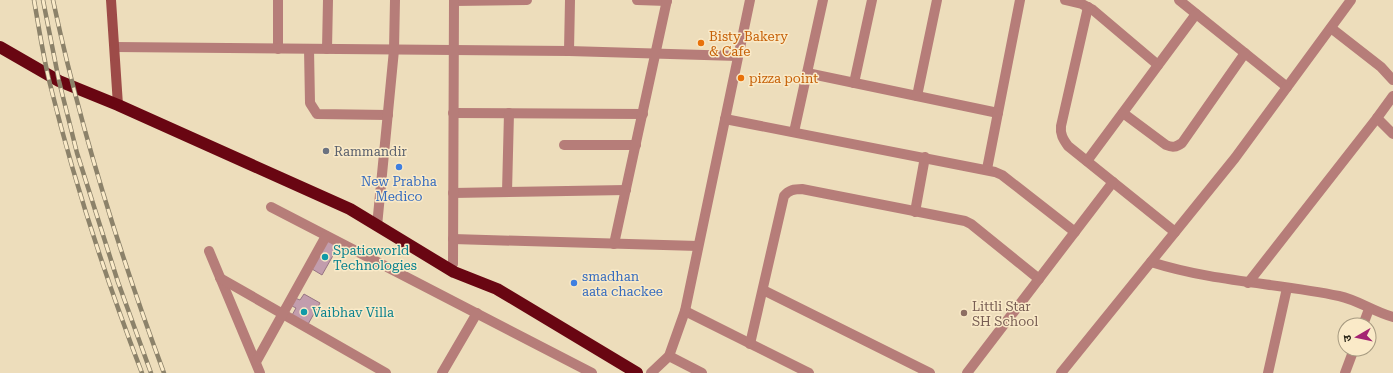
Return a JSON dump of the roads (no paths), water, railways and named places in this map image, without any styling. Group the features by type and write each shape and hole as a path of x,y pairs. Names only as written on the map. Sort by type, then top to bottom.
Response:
{"highway":[{"path":"0,47 59,81 118,105 350,209 454,272 497,290 637,373"}],"main road":[{"path":"112,0 118,105"}],"street":[{"path":"278,0 278,49"},
{"path":"327,49 328,0"},
{"path":"377,226 394,50 395,0"},
{"path":"453,264 454,0 527,0"},
{"path":"569,51 570,0"},
{"path":"614,244 667,1 637,0"},
{"path":"651,373 669,356 685,311 750,0"},
{"path":"794,132 823,0"},
{"path":"854,83 872,0"},
{"path":"917,96 937,0"},
{"path":"987,170 1020,0"},
{"path":"1065,0 1088,7 1158,65"},
{"path":"1179,0 1287,87"},
{"path":"1061,373 1235,158 1351,0"},
{"path":"1088,7 1060,132 1068,146 1175,232"},
{"path":"1087,161 1196,14"},
{"path":"1330,28 1393,79"},
{"path":"114,47 569,51 656,55 738,56"},
{"path":"309,49 310,103 317,114 388,115"},
{"path":"1123,113 1166,145 1177,147 1182,143 1245,53"},
{"path":"807,72 998,113"},
{"path":"1248,283 1393,96"},
{"path":"453,113 643,114"},
{"path":"507,192 509,113"},
{"path":"1377,118 1393,134"},
{"path":"725,119 987,170 1002,175 1075,232"},
{"path":"564,145 636,145"},
{"path":"915,212 925,157"},
{"path":"967,373 1113,182"},
{"path":"750,344 784,196 788,191 802,189 970,224 1039,279"},
{"path":"453,193 626,190"},
{"path":"271,207 592,373"},
{"path":"256,362 281,314 326,236"},
{"path":"454,239 698,246"},
{"path":"209,251 260,373"},
{"path":"1151,262 1183,272 1345,298 1369,309 1393,317"},
{"path":"220,278 281,314 369,370 386,373"},
{"path":"1268,373 1287,288"},
{"path":"763,290 930,373"},
{"path":"1366,317 1369,309"},
{"path":"685,311 808,373"},
{"path":"442,373 477,313"},
{"path":"669,356 702,373"},
{"path":"1344,373 1351,357"}],"railway":[{"path":"34,0 48,74 69,157 103,266 142,373"},
{"path":"43,0 59,81 77,153 118,282 151,373"},
{"path":"53,0 75,95 88,142 131,282 164,373"}],"place":[{"name":"Bisty Bakery & Cafe","path":"701,43"},
{"name":"pizza point","path":"741,78"},
{"name":"Rammandir","path":"326,151"},
{"name":"New Prabha Medico","path":"399,167"},
{"name":"Spatioworld Technologies","path":"325,257"},
{"name":"smadhan aata chackee","path":"574,283"},
{"name":"Vaibhav Villa","path":"304,312"},
{"name":"Littli Star SH School","path":"964,313"}]}
